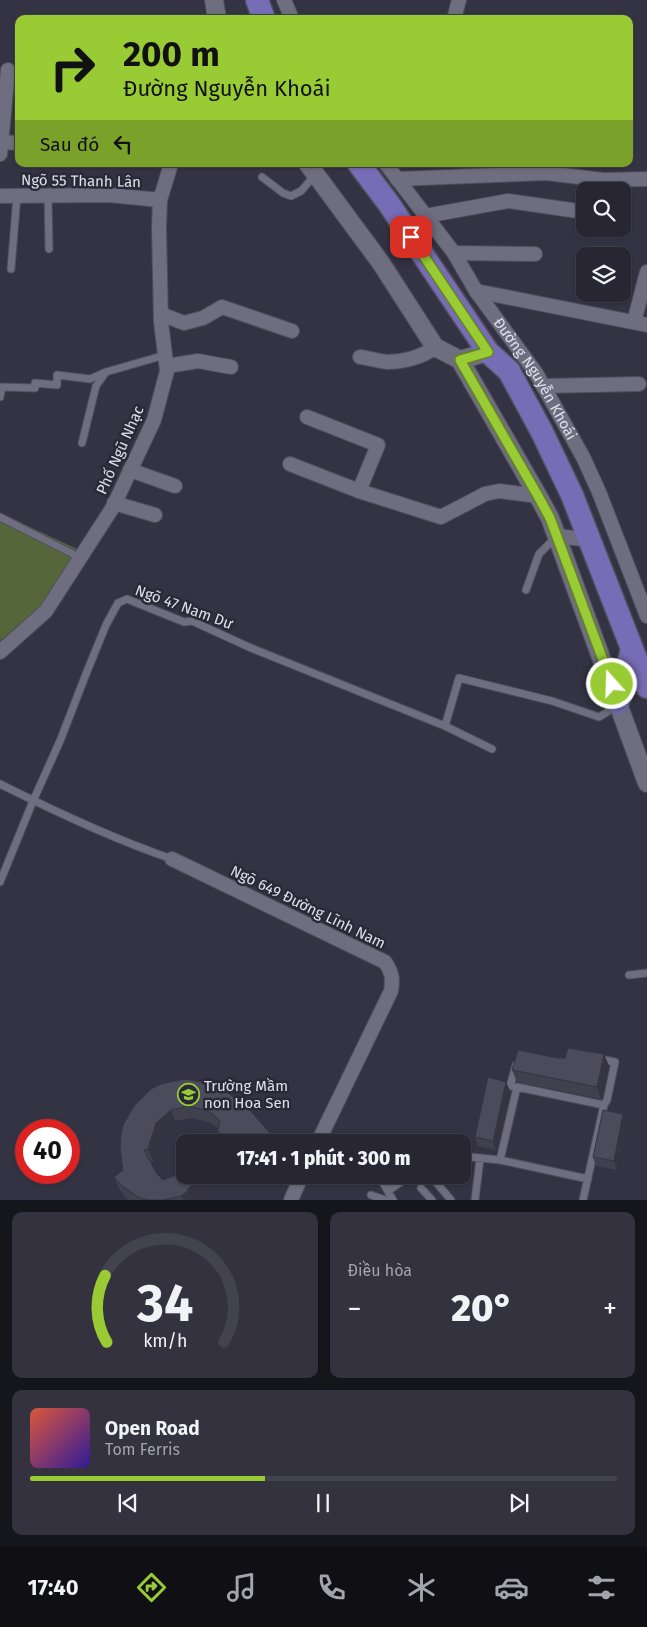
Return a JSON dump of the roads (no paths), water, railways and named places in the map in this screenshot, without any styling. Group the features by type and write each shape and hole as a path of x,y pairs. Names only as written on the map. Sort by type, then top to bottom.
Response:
{"main road":[{"name":"Đường Nguyễn Khoái","path":"361,167 488,352 508,371 542,432 591,540 647,687"},
{"path":"618,702 632,649"}],"street":[{"path":"214,0 216,15"},
{"path":"284,0 290,15"},
{"path":"455,15 459,0"},
{"path":"0,154 12,91 8,70"},
{"path":"1,142 15,143"},
{"name":"Phố Ngũ Nhạc","path":"0,652 46,611 114,503 154,420 167,371 161,314 159,228 160,200 170,167"},
{"name":"Đường Nguyễn Khoái","path":"388,167 454,253 476,291 536,373 583,457 647,616"},
{"path":"311,169 381,263 435,347 460,360 538,496 557,536 647,783"},
{"path":"397,179 547,172 603,180 647,179"},
{"name":"Ngõ 55 Thanh Lân","path":"0,196 109,195 160,200"},
{"path":"425,216 508,201 576,211"},
{"path":"454,253 535,254"},
{"path":"476,291 641,323 647,272"},
{"path":"161,314 184,323 202,318 222,307 292,331"},
{"path":"360,357 388,362 428,353 435,347"},
{"name":"Đường Nguyễn Khoái","path":"460,360 488,352"},
{"path":"166,361 198,361 231,367"},
{"path":"543,386 639,384"},
{"path":"307,417 378,444 359,491"},
{"path":"290,464 359,491 441,517 485,494 499,491 538,496"},
{"path":"130,470 175,486"},
{"path":"114,503 155,515"},
{"path":"557,536 591,540"},
{"name":"Ngõ 649 Đường Lĩnh Nam","path":"172,859 385,962 390,969 392,974 391,991 322,1134"},
{"path":"291,1200 298,1184"}],"lane":[{"path":"262,177 283,193 291,196 301,191 311,169"},
{"path":"48,195 49,249"},
{"path":"11,269 17,196"},
{"path":"0,397 2,387 35,388 35,383 57,385 57,375 90,379 106,372 166,361"},
{"path":"82,443 96,386 106,372"},
{"path":"0,517 80,559"},
{"path":"526,590 539,554 557,536"},
{"name":"Ngõ 47 Nam Dư","path":"0,882 33,800 60,741 106,625 118,603 122,600 127,599 184,622 192,622 445,726 492,749"},
{"path":"445,726 459,678 552,702 599,717 618,702"},
{"path":"0,784 130,845 172,859"},
{"path":"629,975 647,973"},
{"path":"518,1056 510,1086 604,1105"},
{"path":"583,1200 615,1062 590,1058"},
{"path":"500,1160 517,1087"},
{"path":"471,1157 500,1160 588,1179"},
{"path":"475,1200 480,1159"},
{"path":"384,1184 393,1200"},
{"path":"388,1191 398,1184"},
{"path":"438,1184 451,1200"},
{"path":"421,1188 432,1200"},
{"path":"371,1195 385,1200"}],"place":[{"name":"Trường Mầm non Hoa Sen","path":"188,1095"}]}
